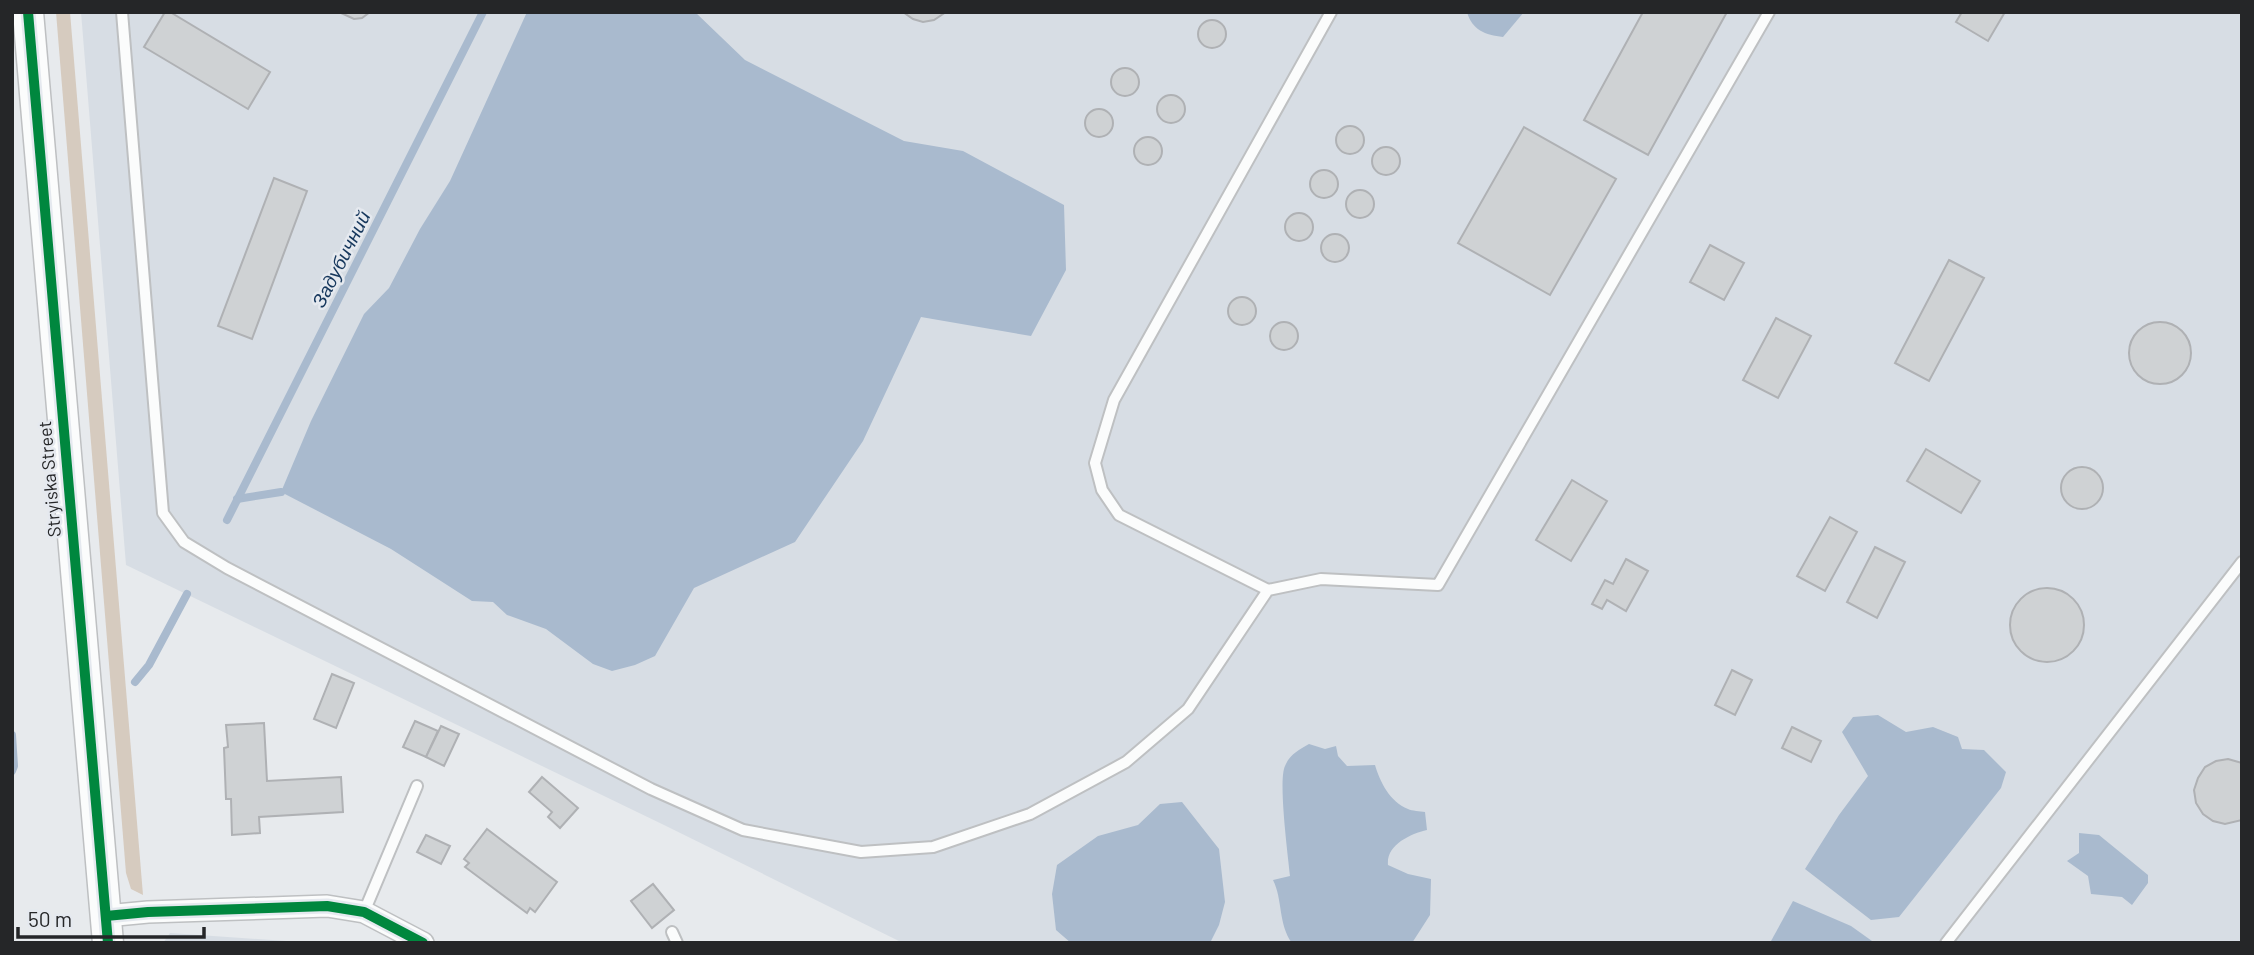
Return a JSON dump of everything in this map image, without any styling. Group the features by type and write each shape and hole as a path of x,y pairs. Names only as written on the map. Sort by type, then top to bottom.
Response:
{"main road":[{"name":"Stryiska Street","path":"28,12 27,49 107,929"}],"street":[{"path":"107,929 148,912 327,906 364,912 423,943"}],"lane":[{"path":"122,12 163,513 184,542 227,568 651,789 743,830 861,852 933,847 1030,814 1126,762 1188,709 1268,590"},
{"path":"1331,12 1114,400 1095,463 1102,490 1119,515 1268,590 1321,579 1438,584 1769,12"},
{"path":"1945,943 2242,562"},
{"path":"364,912 418,786"}],"shaded area":[{"path":"56,12 70,12 143,895 131,889 126,873"},
{"path":"81,12 2242,12 2242,943 903,943 126,565"},
{"path":"170,933 315,943 163,943"}],"water":[{"path":"527,12 695,12 745,60 904,141 963,151 1064,205 1066,270 1031,336 921,317 863,441 795,542 694,588 655,656 612,671 593,664 546,629 507,615 493,602 472,601 391,549 281,492 311,421 364,314 389,288 420,229 450,181"},
{"path":"1467,12 1524,12 1503,37 1480,30 1472,23"},
{"path":"1878,715 1906,732 1933,727 1958,737 1962,749 1984,750 2006,772 2001,788 1899,917 1871,920 1805,869 1839,815 1868,776 1842,732 1853,717"},
{"path":"1309,744 1325,749 1336,746 1338,756 1347,766 1375,765 1383,785 1396,802 1410,810 1425,812 1427,830 1400,842 1388,858 1388,865 1408,874 1431,879 1430,915 1412,943 1292,943 1288,936 1273,880 1290,876 1283,774 1289,758"},
{"path":"1182,802 1219,849 1225,902 1219,925 1210,943 1071,943 1056,930 1052,894 1057,865 1098,836 1138,825 1160,804"},
{"path":"2079,833 2099,835 2148,875 2148,883 2132,905 2122,897 2091,894 2088,876 2067,861 2079,853"},
{"path":"1793,901 1851,926 1872,941 1871,943 1772,943"}],"building":[{"path":"165,12 170,12 270,72 248,109 144,47"},
{"path":"339,12 370,12 362,18 354,19"},
{"path":"903,12 946,12 934,20 923,22"},
{"path":"1643,12 1727,12 1648,155 1584,120"},
{"path":"1962,12 2005,12 1988,41 1956,22"},
{"path":"1212,20 1222,24 1226,34 1222,44 1212,48 1202,44 1198,34 1202,24"},
{"path":"1125,68 1135,72 1139,82 1135,92 1125,96 1115,92 1111,82 1115,72"},
{"path":"1171,95 1181,99 1185,109 1181,119 1171,123 1161,119 1157,109 1161,99"},
{"path":"1099,109 1109,113 1113,123 1109,133 1099,137 1089,133 1085,123 1089,113"},
{"path":"1350,126 1360,130 1364,140 1360,150 1350,154 1340,150 1336,140 1340,130"},
{"path":"1524,127 1616,179 1550,295 1458,243"},
{"path":"1148,137 1158,141 1162,151 1158,161 1148,165 1138,161 1134,151 1138,141"},
{"path":"1386,147 1396,151 1400,161 1396,171 1386,175 1376,171 1372,161 1376,151"},
{"path":"1324,170 1334,174 1338,184 1334,194 1324,198 1314,194 1310,184 1314,174"},
{"path":"274,178 307,191 252,339 218,326"},
{"path":"1360,190 1370,194 1374,204 1370,214 1360,218 1350,214 1346,204 1350,194"},
{"path":"1299,213 1309,217 1313,227 1309,237 1299,241 1289,237 1285,227 1289,217"},
{"path":"1335,234 1345,238 1349,248 1345,258 1335,262 1325,258 1321,248 1325,238"},
{"path":"1710,245 1744,263 1724,300 1690,282"},
{"path":"1949,260 1984,278 1929,381 1895,363"},
{"path":"1242,297 1252,301 1256,311 1252,321 1242,325 1232,321 1228,311 1232,301"},
{"path":"1776,318 1811,336 1778,398 1743,380"},
{"path":"1284,322 1294,326 1298,336 1294,346 1284,350 1274,346 1270,336 1274,326"},
{"path":"2154,322 2166,322 2182,331 2189,341 2189,365 2182,375 2166,384 2154,384 2143,379 2134,370 2129,359 2129,347 2134,336 2143,327"},
{"path":"1926,449 1980,481 1961,513 1907,481"},
{"path":"2082,467 2097,473 2103,488 2097,503 2082,509 2067,503 2061,488 2067,473"},
{"path":"1572,480 1607,501 1571,561 1536,540"},
{"path":"1830,517 1857,532 1825,591 1797,576"},
{"path":"1875,547 1905,562 1877,618 1847,602"},
{"path":"1626,559 1648,571 1626,611 1607,600 1602,609 1592,604 1605,580 1613,584"},
{"path":"2047,588 2068,594 2078,604 2084,625 2078,646 2068,656 2047,662 2026,656 2016,646 2010,625 2016,604 2026,594"},
{"path":"1732,670 1752,680 1735,715 1715,705"},
{"path":"332,674 354,683 336,728 314,719"},
{"path":"415,721 438,731 426,757 403,747"},
{"path":"264,723 267,781 341,777 343,812 259,817 260,833 232,835 231,799 226,799 226,725"},
{"path":"441,726 459,734 444,766 426,757"},
{"path":"1792,727 1821,741 1811,762 1782,748"},
{"path":"2228,759 2242,763 2242,820 2225,824 2213,821 2203,814 2196,803 2194,790 2205,767"},
{"path":"542,777 578,808 560,828 548,817 552,812 529,792"},
{"path":"487,829 557,882 535,912 530,908 527,913 465,867 469,863 464,859"},
{"path":"426,835 450,846 441,864 417,852"},
{"path":"653,884 674,910 652,928 631,901"}],"waterway":[{"name":"Задубичний","path":"227,520 483,12"},
{"path":"237,499 281,492"},
{"name":"Задубичний","path":"135,682 149,665 187,594"},
{"path":"12,735 12,771"}],"cycle path":[{"path":"28,12 108,943"},
{"path":"106,916 327,906 364,912 423,943"}]}
